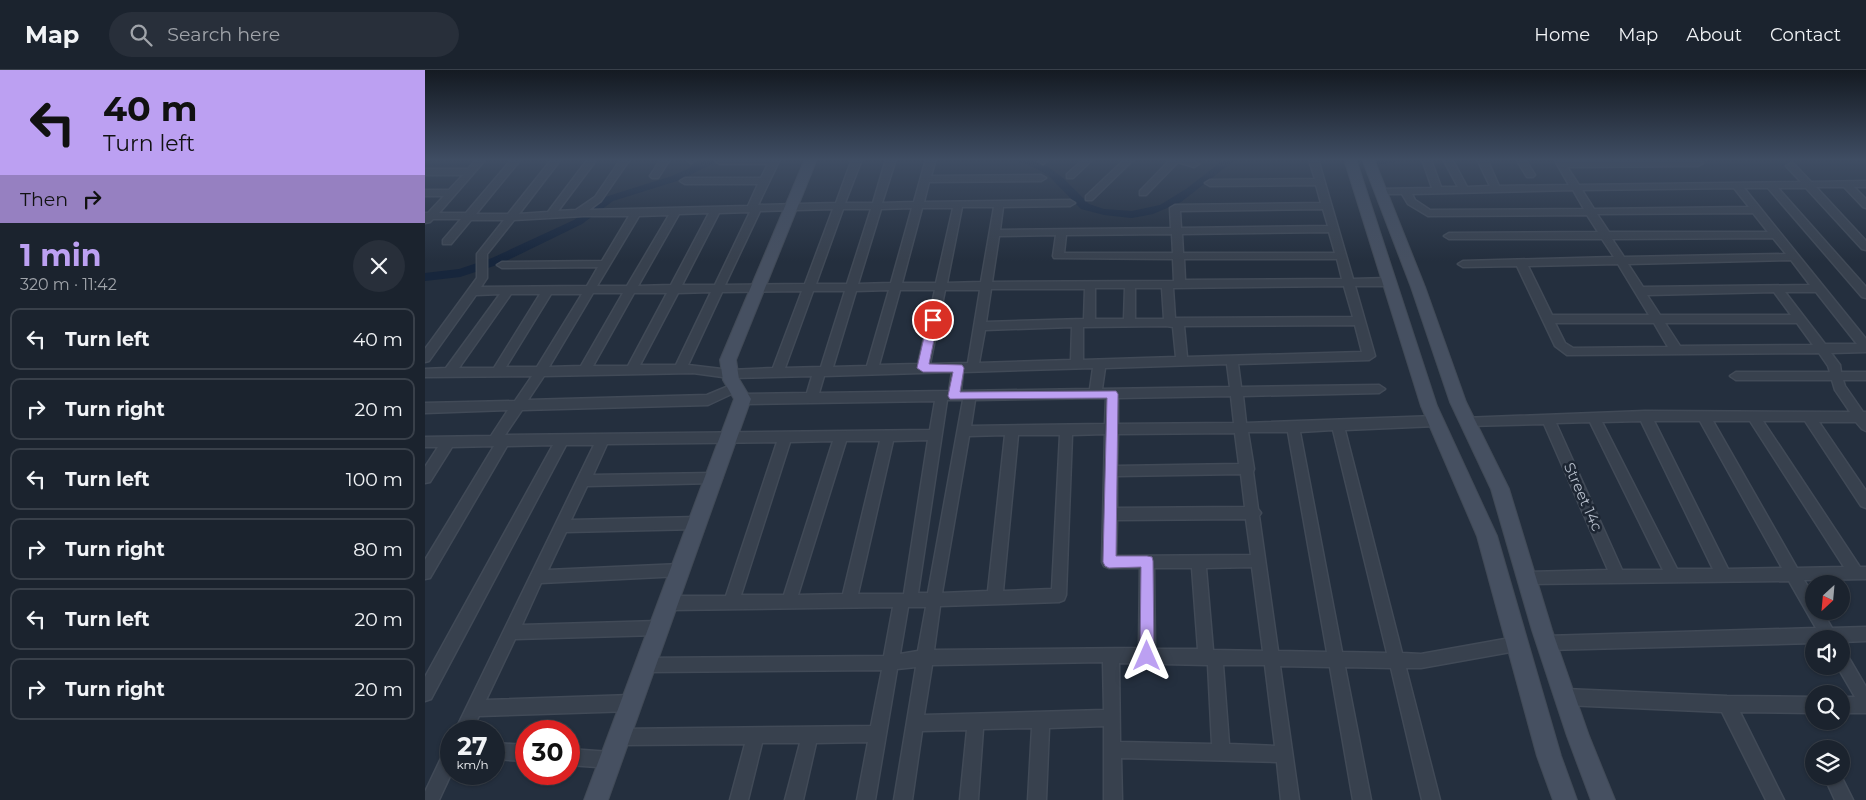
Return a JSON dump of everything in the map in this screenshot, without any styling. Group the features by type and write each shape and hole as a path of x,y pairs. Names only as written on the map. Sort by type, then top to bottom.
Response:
{"main road":[{"path":"596,800 729,438 736,387 727,360 796,193"},
{"path":"1368,193 1389,282 1429,406 1467,486 1487,536 1549,756 1565,800"},
{"path":"1381,193 1458,402 1500,489 1547,643 1603,800"}],"street":[{"path":"427,218 451,193"},
{"path":"447,242 488,193"},
{"path":"425,358 473,291 482,274 482,254 531,193"},
{"path":"550,216 567,193"},
{"path":"580,213 598,200 603,193"},
{"path":"680,369 718,289 759,193"},
{"path":"777,373 845,193"},
{"path":"811,399 823,371 852,288 880,193"},
{"path":"872,370 922,193"},
{"path":"1089,198 1094,193"},
{"path":"425,408 708,400 736,387 777,373 1369,356 1323,193"},
{"path":"1406,193 1411,202 1428,213 1756,210"},
{"path":"1581,193 1677,351"},
{"path":"1742,193 1866,347"},
{"path":"1777,193 1866,294"},
{"path":"1817,193 1866,247"},
{"path":"1855,193 1866,205"},
{"path":"427,218 512,218 580,213 1070,203"},
{"path":"973,367 999,204"},
{"path":"923,368 958,205"},
{"path":"1180,284 1175,208 1327,206"},
{"path":"632,370 715,211"},
{"path":"584,371 675,212"},
{"path":"425,573 519,405 605,264 630,213"},
{"path":"995,232 1333,229"},
{"path":"1061,232 1058,256 1340,256"},
{"path":"1449,236 1776,235"},
{"path":"1463,264 1794,257"},
{"path":"1521,263 1561,346 1571,352 1866,347"},
{"path":"503,265 605,264"},
{"path":"473,291 1389,282"},
{"path":"1167,284 1182,361"},
{"path":"1077,364 1090,285"},
{"path":"1129,323 1130,285"},
{"path":"1641,292 1819,288"},
{"path":"497,372 549,290"},
{"path":"1778,290 1834,365 1839,387 1864,420"},
{"path":"449,373 507,291"},
{"path":"1549,319 1799,319"},
{"path":"979,326 1084,323 1174,324 1359,321"},
{"path":"1232,360 1243,428 1291,800"},
{"path":"1095,394 1099,364"},
{"path":"867,800 889,663 906,600 935,435 959,368"},
{"path":"425,373 680,369 736,387 811,399 1379,389"},
{"path":"1736,376 1866,376"},
{"path":"1112,394 1109,562 1260,560"},
{"path":"903,800 934,600 970,396"},
{"path":"1467,421 1645,416 1809,417 1864,420"},
{"path":"1645,416 1723,574"},
{"path":"1753,416 1861,573"},
{"path":"1704,417 1805,596"},
{"path":"1809,417 1866,502"},
{"path":"1594,418 1673,575"},
{"name":"Street 14c","path":"1548,419 1618,576"},
{"path":"964,431 1293,427 1436,421"},
{"path":"1338,425 1431,800"},
{"path":"1293,427 1362,800"},
{"path":"669,603 934,600 1059,595 1066,429"},
{"path":"995,597 1011,430"},
{"path":"849,601 888,435"},
{"path":"425,442 935,435"},
{"path":"789,602 841,436"},
{"path":"731,603 785,437"},
{"path":"425,693 563,440"},
{"path":"468,720 603,440"},
{"path":"425,478 448,442"},
{"path":"1111,471 1248,469"},
{"path":"583,481 715,478"},
{"path":"1110,514 1254,513"},
{"path":"561,526 698,523"},
{"path":"1198,560 1221,752"},
{"path":"1147,561 1147,656"},
{"path":"537,577 681,570"},
{"path":"1527,578 1861,573"},
{"path":"511,632 659,628"},
{"path":"1850,635 1866,634"},
{"path":"1547,643 1805,638"},
{"path":"646,665 889,663 925,658 1111,656 1421,660 1516,644"},
{"path":"1111,656 1113,800"},
{"path":"1850,675 1866,704 1850,705"},
{"path":"1565,697 1727,704 1805,705"},
{"path":"474,708 632,703"},
{"path":"1727,704 1775,800"},
{"path":"914,722 1112,718"},
{"path":"1037,800 1041,720"},
{"path":"969,800 976,721"},
{"path":"739,800 756,734"},
{"path":"619,737 877,734"},
{"path":"794,800 811,735"},
{"path":"1112,750 1285,754"},
{"path":"580,757 611,760"},
{"path":"430,800 440,779"},
{"path":"1836,785 1844,800"}],"waterway":[{"path":"425,277 460,273 496,261 578,222 609,199 628,193"},
{"path":"1071,193 1085,207 1104,212 1132,214 1149,212 1164,207 1187,193"}],"route":[{"path":"933,320 923,368 959,368 954,396 1112,394 1109,562 1147,561 1147,656"}]}
